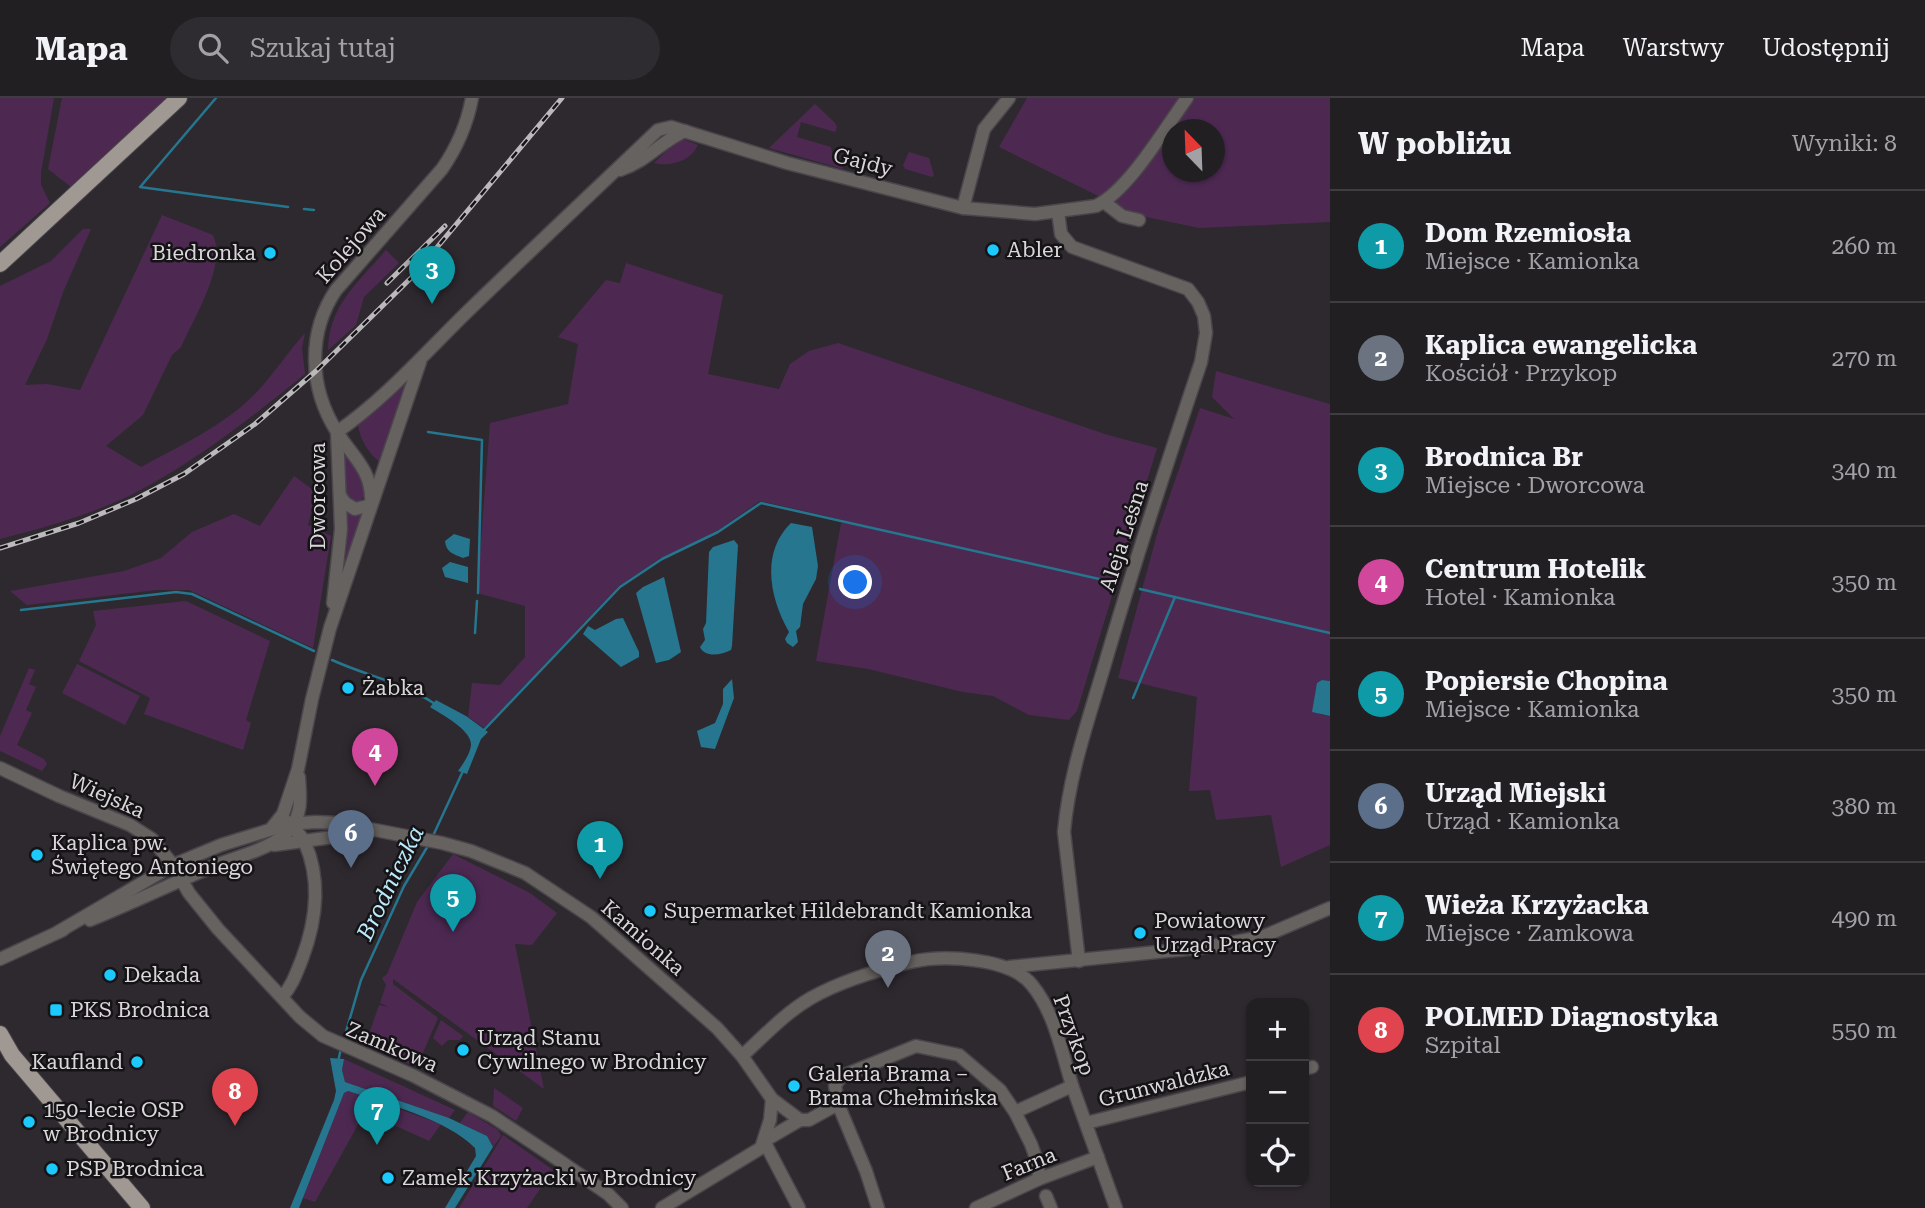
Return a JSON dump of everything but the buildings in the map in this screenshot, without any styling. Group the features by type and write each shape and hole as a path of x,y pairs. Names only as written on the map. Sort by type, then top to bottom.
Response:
{"main road":[{"path":"0,264 179,98"},
{"path":"0,1034 27,1081"},
{"path":"0,1055 27,1081 132,1208"},
{"path":"70,1131 142,1208"}],"street":[{"name":"Kolejowa","path":"371,505 367,475 337,432 317,380 315,355 318,324 336,289 457,149 472,98"},
{"path":"963,208 984,129 1009,98"},
{"path":"1139,220 1122,216 1104,202 1120,187 1187,98"},
{"name":"Dworcowa","path":"330,628 341,529 337,432 421,359 614,172 640,162 669,139 685,131"},
{"name":"Gajdy","path":"685,131 787,163 963,208 1035,214 1097,206 1104,202"},
{"name":"Aleja Leśna","path":"1058,212 1061,234 1072,247 1188,289 1200,306 1206,333 1201,362 1131,574 1077,757 1065,814 1063,832 1079,961"},
{"name":"Dworcowa","path":"289,819 312,699 330,628 421,359"},
{"path":"341,497 355,509 371,505"},
{"name":"Wiejska","path":"0,768 130,825 152,839 173,865 181,880"},
{"name":"Dworcowa","path":"289,819 300,804 298,769"},
{"path":"300,804 315,822"},
{"path":"282,997 292,986 312,932 316,913 313,871 304,840 289,819"},
{"path":"0,959 232,858 266,846 283,836 289,819"},
{"name":"Kamionka","path":"58,932 173,865 221,845 271,829 289,819 330,822 442,843 471,851 526,873 591,917 717,1028 742,1056 772,1099 800,1120"},
{"name":"Kamionka","path":"304,840 314,829 330,822"},
{"name":"Kamionka","path":"266,846 374,831"},
{"name":"Zamkowa","path":"181,880 218,929 311,1028 330,1041 414,1076 492,1116 608,1194 622,1208"},
{"path":"742,1056 802,1004 821,992 912,962 944,959 1008,967 1207,947 1262,937 1330,908"},
{"name":"Przykop","path":"1008,967 1027,979 1039,996 1058,1038 1072,1086 1116,1208"},
{"path":"878,1208 838,1104 835,1085 842,1076 916,1046 959,1055 1000,1090 1015,1112 1038,1164 1039,1179"},
{"name":"Grunwaldzka","path":"1086,1123 1246,1083"},
{"path":"1015,1112 1072,1086"},
{"path":"662,1208 761,1148 771,1120 772,1099"},
{"path":"764,1141 800,1120 808,1120 838,1104"},
{"path":"764,1141 799,1208"},
{"name":"Farna","path":"976,1208 993,1204 1039,1179 1098,1157"}],"shaded area":[{"path":"0,98 54,98 41,173 41,185 50,203 0,247"},
{"path":"62,98 168,98 71,187 48,169"},
{"path":"1027,98 1330,98 1330,222 1199,228 1137,215 999,147"},
{"path":"815,104 835,123 835,132 801,122 797,137 831,147 833,157 842,164 843,169 769,148"},
{"path":"678,140 698,145 695,151 679,162 654,163"},
{"path":"909,152 929,158 934,175 932,177 905,169 903,165"},
{"path":"162,215 213,235 216,261 201,307 181,347 172,355 143,415 106,446 141,467 186,443 244,405 305,333 302,348 305,374 200,454 133,494 68,520 0,539 0,286 51,261 83,229 91,229 64,290 47,339 25,385 47,384 80,390"},
{"path":"386,250 399,263 364,297 356,325 328,350 339,307"},
{"path":"626,263 723,295 708,374 779,389 790,364 809,351 838,343 1108,435 1157,448 1077,711 1069,720 1029,715 993,696 963,692 868,669 816,661 843,520 760,501 717,531 661,558 619,586 484,728 468,717 472,683 500,685 525,657 525,606 477,593 490,423 568,404 578,344 558,337 606,280 620,283"},
{"path":"1216,371 1330,404 1330,681 1322,680 1319,714 1330,716 1330,845 1281,867 1271,815 1216,820 1210,790 1189,791 1197,697 1118,678 1159,527 1200,408 1234,419 1212,397"},
{"path":"405,382 380,462 365,445 358,425"},
{"path":"343,450 362,482 365,495 359,502 352,502 346,495"},
{"path":"294,476 316,492 308,525 331,536 313,648 189,590 157,590 27,605 10,591 124,571 161,558 192,532 234,514 260,526"},
{"path":"348,511 362,514 348,557 346,556"},
{"path":"186,601 270,641 246,720 251,723 243,750 144,714 150,698 79,661 96,625 93,611"},
{"path":"77,664 140,696 125,725 62,693"},
{"path":"29,668 35,670 29,684 36,687 26,710 32,713 17,745 44,759 47,764 42,771 0,751 0,736"},
{"path":"453,854 530,893 557,913 532,945 515,944 544,1089 393,979 393,984 438,1018 419,1062 414,1066 365,1046 379,1005 389,1007 380,1003 386,985 382,978 387,974 417,902"},
{"path":"441,1020 463,1036 460,1040 448,1040 442,1046 433,1038"},
{"path":"344,1059 455,1110 449,1118 345,1082 342,1070"},
{"path":"494,1088 523,1108 516,1121 493,1106"},
{"path":"348,1091 441,1124 429,1141 365,1112 315,1202 303,1198 344,1093"},
{"path":"468,1112 498,1130 501,1136 493,1147 487,1136 460,1123"},
{"path":"503,1135 553,1170 527,1208 459,1208"}],"water":[{"path":"791,523 812,527 818,566 816,579 803,604 800,627 796,631 798,642 793,647 785,639 789,632 777,605 771,576 775,548"},
{"path":"454,534 470,539 469,556 463,558 448,550 445,541"},
{"path":"734,540 738,545 732,646 727,652 709,654 700,647 705,640 703,629 706,623 709,552 713,547"},
{"path":"450,562 468,567 468,583 445,577 442,568"},
{"path":"664,577 681,652 669,660 656,663 636,593"},
{"path":"623,618 639,657 621,667 583,634 588,626 595,630"},
{"path":"732,679 734,698 715,749 701,747 697,731 715,723 723,704 723,689"},
{"path":"1322,680 1330,681 1330,716 1312,712 1317,683"},
{"path":"436,700 488,732 481,739 467,774 458,771 469,752 470,739 455,723 430,707"},
{"path":"330,1058 344,1059 342,1070 345,1082 449,1118 487,1136 493,1147 455,1208 445,1208 476,1156 475,1148 432,1120 348,1091 344,1093 299,1208 290,1208 334,1100 336,1091"}],"waterway":[{"path":"141,186 216,98"},
{"path":"140,187 288,207"},
{"path":"304,209 314,210"},
{"path":"428,432 482,440 478,593"},
{"path":"483,731 620,587 662,559 718,532 761,503 1117,583"},
{"path":"1140,589 1330,633"},
{"name":"Brodniczka","path":"21,610 176,592 192,594 314,651"},
{"path":"1133,698 1175,597"},
{"path":"475,633 477,601"},
{"name":"Brodniczka","path":"332,660 423,696 435,704"},
{"name":"Brodniczka","path":"432,838 463,771"},
{"name":"Brodniczka","path":"343,1042 361,980 404,886 429,844"},
{"name":"Brodniczka","path":"338,1062 341,1048"}],"railway":[{"path":"0,548 79,523 136,499 184,474 255,424 316,371 413,276 562,98"},
{"path":"387,283 445,226"}],"place":[{"name":"Abler","path":"993,250"},
{"name":"Biedronka","path":"270,253"},
{"name":"Brodnica Br","path":"432,304"},
{"name":"Żabka","path":"348,688"},
{"name":"Centrum Hotelik","path":"375,786"},
{"name":"Kaplica pw. Świętego Antoniego","path":"37,855"},
{"name":"Urząd Miejski","path":"351,868"},
{"name":"Dom Rzemiosła","path":"600,879"},
{"name":"Supermarket Hildebrandt Kamionka","path":"650,911"},
{"name":"Popiersie Chopina","path":"453,932"},
{"name":"Powiatowy Urząd Pracy","path":"1140,933"},
{"name":"Dekada","path":"110,975"},
{"name":"Kaplica ewangelicka","path":"888,988"},
{"name":"PKS Brodnica","path":"56,1010"},
{"name":"Urząd Stanu Cywilnego w Brodnicy","path":"463,1050"},
{"name":"Kaufland","path":"137,1062"},
{"name":"Galeria Brama – Brama Chełmińska","path":"794,1086"},
{"name":"150-lecie OSP w Brodnicy","path":"29,1122"},
{"name":"POLMED Diagnostyka","path":"235,1126"},
{"name":"Wieża Krzyżacka","path":"377,1145"},
{"name":"PSP Brodnica","path":"52,1169"},
{"name":"Zamek Krzyżacki w Brodnicy","path":"388,1178"}]}
